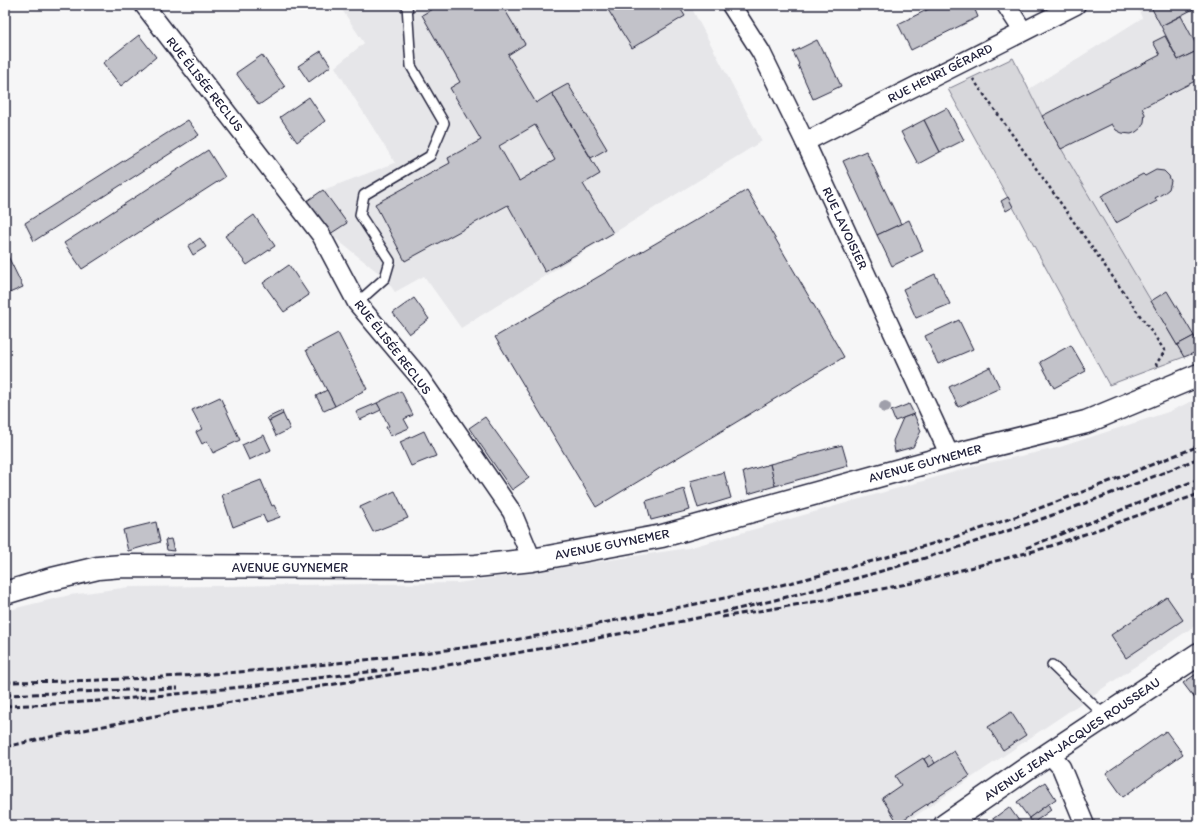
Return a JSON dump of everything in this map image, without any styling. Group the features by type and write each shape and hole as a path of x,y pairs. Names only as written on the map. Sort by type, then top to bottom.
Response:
{"main road":[{"name":"AVENUE GUYNEMER","path":"5,593 48,580 98,568 122,566 426,567 476,566 532,560 662,536 950,456 1086,422 1199,375"},
{"name":"AVENUE JEAN-JACQUES ROUSSEAU","path":"945,825 1199,654"}],"street":[{"name":"RUE ÉLISÉE RECLUS","path":"144,5 321,235 357,303 420,378 512,512 532,560"},
{"name":"RUE LAVOISIER","path":"731,5 761,52 805,142 950,456"},
{"path":"1006,5 1023,31"},
{"name":"RUE HENRI GÉRARD","path":"805,142 1076,5"},
{"path":"1049,754 1061,767 1085,825"}],"lane":[{"path":"357,303 385,278 390,262 360,215 364,195 430,156 444,123 411,66 407,5"},
{"path":"1052,665 1106,716"}],"path":[{"path":"961,63 1165,351 1156,364 1168,388"}],"shaded area":[{"path":"339,5 690,5 762,141 461,328 424,276 395,292 385,278 330,234 307,201 323,190 395,163 335,67 364,43"},
{"path":"1137,5 1199,5 1199,351 1184,357 1042,116 1029,89 1142,18"},
{"path":"1013,58 1042,116 1184,357 1109,385 948,89"},
{"path":"1199,398 1199,623 902,825 5,825 5,612 70,595 130,587 458,583 688,548 979,465 1057,448 1168,412"}],"building":[{"path":"439,5 502,5 525,44 508,55 536,103 552,93 600,174 583,184 613,233 545,272 508,205 405,261 375,204 450,163 448,158 481,140 450,88 460,82 422,15","holes":["535,125 555,160 519,181 499,146"]},
{"path":"605,5 678,5 685,16 632,48"},
{"path":"937,5 973,5 978,17 911,50 898,24"},
{"path":"1150,5 1199,5 1199,6 1161,26"},
{"path":"1181,16 1199,50 1178,60 1161,26"},
{"path":"139,35 156,57 121,86 103,63"},
{"path":"1165,36 1178,60 1199,50 1199,79 1142,108 1145,114 1144,122 1141,128 1136,132 1131,134 1122,133 1116,130 1112,124 1061,149 1042,116 1160,55 1153,42"},
{"path":"817,40 823,52 825,52 841,86 813,99 793,52"},
{"path":"321,51 331,66 309,82 298,66"},
{"path":"262,55 285,87 259,105 236,73"},
{"path":"568,84 607,149 591,158 552,93"},
{"path":"309,97 325,121 297,142 280,117"},
{"path":"947,108 964,140 940,152 924,120"},
{"path":"188,120 199,135 34,241 25,223"},
{"path":"924,120 940,152 918,164 901,132"},
{"path":"208,150 225,177 82,269 64,243"},
{"path":"866,151 901,224 877,235 843,161"},
{"path":"1156,170 1164,171 1169,176 1171,181 1169,189 1155,198 1157,201 1116,223 1101,196 1143,174 1145,176"},
{"path":"323,190 347,223 330,234 307,201"},
{"path":"747,190 844,357 596,507 495,337"},
{"path":"1008,197 1013,207 1006,211 1001,201"},
{"path":"254,215 275,246 247,265 225,236"},
{"path":"909,220 923,251 892,266 877,235"},
{"path":"200,238 206,247 193,255 188,246"},
{"path":"5,250 23,287 5,295"},
{"path":"289,265 309,295 284,312 263,283"},
{"path":"935,274 950,304 916,318 903,289"},
{"path":"1167,291 1194,336 1177,345 1151,301"},
{"path":"414,298 429,319 409,334 393,313"},
{"path":"959,320 973,349 938,364 925,336"},
{"path":"338,333 367,389 335,406 306,350"},
{"path":"1194,336 1199,346 1199,351 1184,357 1177,345"},
{"path":"1071,345 1086,371 1054,388 1040,362"},
{"path":"990,367 1000,388 958,407 949,387"},
{"path":"327,390 335,406 324,411 316,396"},
{"path":"401,391 413,415 404,419 409,428 390,436 386,427 389,426 377,403"},
{"path":"220,397 240,440 213,453 207,441 202,444 196,432 202,429 192,410"},
{"path":"377,403 381,410 360,420 356,412"},
{"path":"909,404 914,414 895,421 891,411"},
{"path":"282,411 283,414 269,421 267,418"},
{"path":"283,414 290,429 276,436 269,421"},
{"path":"914,414 921,431 913,447 895,452 893,441 903,418"},
{"path":"485,417 529,478 512,490 469,428"},
{"path":"424,431 436,456 411,466 400,442"},
{"path":"264,435 271,450 249,460 242,445"},
{"path":"842,445 848,466 775,486 770,464"},
{"path":"770,464 775,486 748,494 743,472"},
{"path":"724,472 731,498 698,508 690,481"},
{"path":"261,480 272,506 274,505 280,517 266,522 263,515 233,527 222,495"},
{"path":"684,489 690,510 651,520 646,501"},
{"path":"395,491 408,518 373,532 360,507"},
{"path":"156,522 160,542 128,551 123,530"},
{"path":"171,539 174,551 167,550 165,540"},
{"path":"1167,597 1183,620 1126,658 1111,635"},
{"path":"1199,672 1199,704 1183,683"},
{"path":"1011,712 1026,735 1003,750 988,727"},
{"path":"1166,731 1183,754 1123,797 1106,773"},
{"path":"954,751 970,776 898,823 882,798 901,785 895,776 923,758 929,767"},
{"path":"930,755 935,763 929,767 924,759"},
{"path":"1045,782 1056,799 1029,818 1017,802"},
{"path":"1048,804 1051,810 1033,823 1029,818"},
{"path":"1009,807 1022,825 986,824"}],"railway":[{"path":"5,682 187,676 309,666 369,660 533,637 760,590 924,546 1041,508 1199,446"},
{"path":"5,747 181,711 535,650 711,615 773,600 897,566 1019,527 1080,505 1199,458"},
{"path":"1026,548 1199,479"},
{"path":"722,617 831,599 912,583 1045,548 1199,494"},
{"path":"5,706 102,701 393,669"},
{"path":"5,695 178,688"}]}
